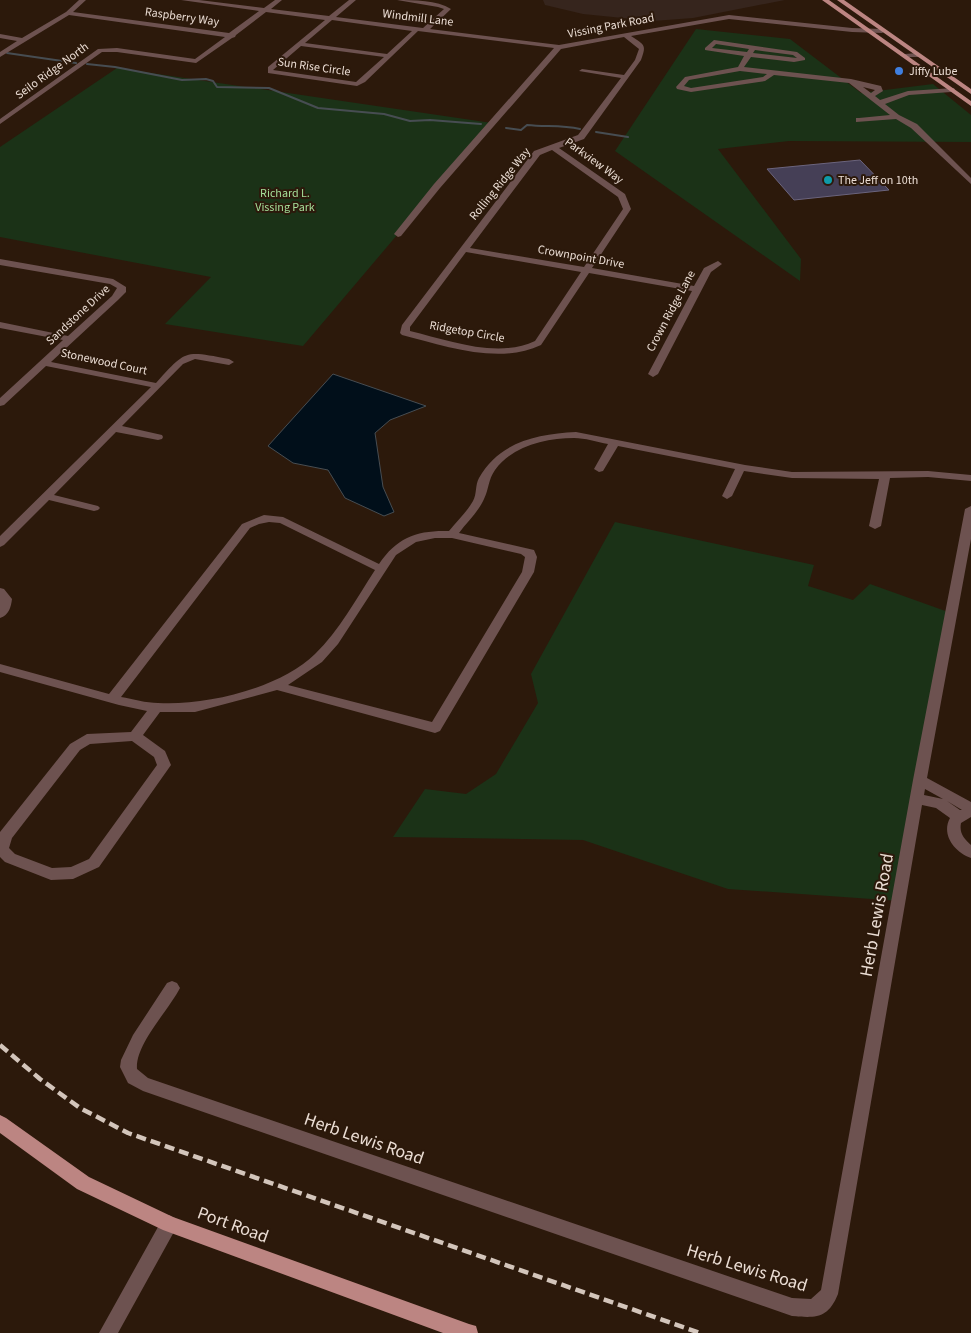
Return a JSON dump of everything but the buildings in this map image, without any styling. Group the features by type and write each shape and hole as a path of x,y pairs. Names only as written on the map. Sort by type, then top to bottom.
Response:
{"main road":[{"path":"824,0 971,104"},
{"path":"840,0 971,92"},
{"name":"Port Road","path":"0,1123 83,1184 169,1224 469,1333"}],"street":[{"path":"0,55 68,13 83,0"},
{"name":"Windmill Lane","path":"184,0 559,47"},
{"name":"Seilo Ridge North","path":"0,122 100,50 117,50 196,61 233,36 263,10 279,0"},
{"name":"Sun Rise Circle","path":"353,0 270,68 270,72 357,84 416,30"},
{"path":"400,0 440,5 448,9 424,31"},
{"name":"Raspberry Way","path":"68,13 233,36"},
{"name":"Vissing Park Road","path":"398,234 437,186 559,47 728,17 882,31"},
{"name":"Rolling Ridge Way","path":"462,249 537,153 581,137 638,60 642,49 639,43 626,35"},
{"path":"0,36 24,40"},
{"path":"751,51 707,49 714,42 751,51 794,60 803,59 795,52 751,51"},
{"path":"300,44 389,56"},
{"path":"751,51 739,71 687,78 680,87 691,90 769,78 772,73"},
{"path":"905,56 918,55"},
{"path":"740,69 839,79 878,88 879,91 871,96"},
{"path":"582,71 626,77"},
{"path":"853,83 898,117 914,126 971,182"},
{"path":"878,102 887,101 908,93 952,90"},
{"path":"859,120 898,117"},
{"name":"Parkview Way","path":"553,147 622,196 627,209 585,270"},
{"name":"Ridgetop Circle","path":"462,249 405,327 405,333 495,351 510,352 531,349 538,343 585,270"},
{"name":"Crownpoint Drive","path":"462,249 696,289"},
{"name":"Sandstone Drive","path":"0,262 113,282 122,287 121,292 1,400"},
{"name":"Crown Ridge Lane","path":"653,374 707,270 718,264"},
{"path":"0,325 70,339"},
{"path":"0,543 180,362 188,357 195,356 229,362"},
{"name":"Stonewood Court","path":"44,363 158,386"},
{"path":"114,428 158,437"},
{"path":"452,535 479,500 482,482 491,467 509,451 532,440 552,435 576,434 740,467 792,475 884,476 928,474 971,478"},
{"path":"599,469 615,442"},
{"path":"727,496 740,467"},
{"path":"875,526 884,476"},
{"path":"46,496 94,508"},
{"name":"Herb Lewis Road","path":"172,988 134,1046 129,1059 128,1066 131,1074 143,1084 792,1306 815,1309 829,1294 920,780 971,509"},
{"path":"112,699 246,526 252,522 268,518 284,521 381,569"},
{"path":"0,668 112,699 156,708 195,707 277,686 318,659 334,642 381,569 401,544 426,534 452,535 530,553 528,572 435,728 277,686"},
{"path":"0,592 6,599 5,608 0,614"},
{"path":"135,736 160,754 164,765 94,863 73,873 51,874 10,858 2,850 5,836 75,747 87,739 135,736 156,708"},
{"path":"920,780 930,787 952,796 967,813"},
{"path":"917,799 940,803 967,813"},
{"path":"967,813 953,826 953,833 956,840 971,852"},
{"path":"108,1333 169,1224"}],"shaded area":[{"path":"543,0 785,0 693,18 653,21 583,14 545,5"}],"green space":[{"path":"696,29 790,39 861,93 933,84 971,115 971,142 789,141 718,149 801,259 800,281 615,151"},
{"name":"Richard L. Vissing Park","path":"117,68 492,123 303,346 165,324 211,277 0,237 0,147"},
{"path":"615,522 814,565 808,586 853,600 870,584 951,613 900,901 728,889 583,840 393,837 425,789 466,794 496,774 538,703 531,674"}],"water":[{"path":"333,374 426,406 390,420 375,433 383,487 394,512 384,516 345,498 328,470 293,463 268,446"}],"waterway":[{"path":"7,53 76,63"},
{"path":"87,64 115,67 182,80 206,79 213,81 217,87 269,88 318,108 384,114 410,121 430,120 481,124"},
{"path":"506,128 521,130 527,125 580,129"},
{"path":"596,132 628,137"}],"railway":[{"path":"0,1045 40,1079 80,1108 128,1133 700,1333"}],"place":[{"name":"Jiffy Lube","path":"899,71"},
{"name":"The Jeff on 10th","path":"828,180"}]}
